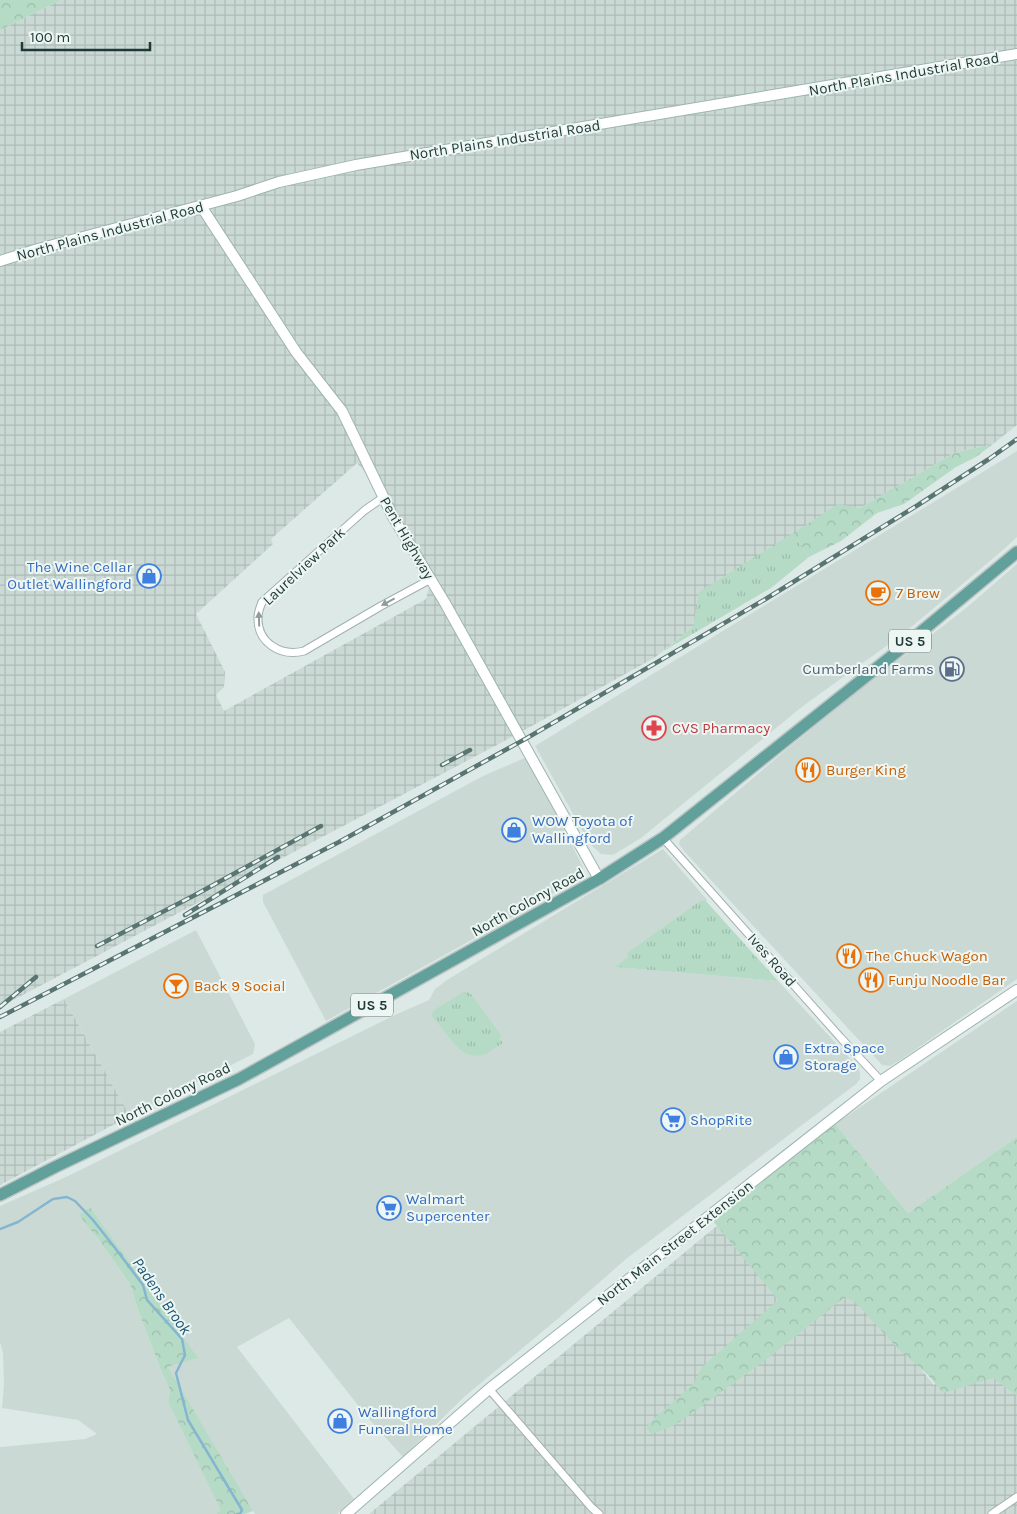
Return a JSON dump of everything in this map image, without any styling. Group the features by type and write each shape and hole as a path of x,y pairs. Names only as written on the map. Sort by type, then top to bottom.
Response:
{"main road":[{"name":"North Colony Road","path":"0,1195 54,1167 239,1079 599,879 663,838 898,651 1017,552"}],"street":[{"name":"North Plains Industrial Road","path":"0,261 240,195 279,182 363,164 1017,54"},
{"name":"Pent Highway","path":"201,206 296,352 342,411 393,517 431,579 599,879"},
{"name":"Laurelview Park","path":"384,497 365,510 262,602 258,626 262,636 269,644 279,650 292,653 304,651 431,579"},
{"name":"Ives Road","path":"663,838 881,1081"},
{"name":"North Main Street Extension","path":"346,1514 489,1389 881,1081 1017,990"},
{"path":"489,1389 599,1514"},
{"path":"992,1514 1017,1497"}],"shaded area":[{"path":"61,0 1017,0 1017,425 993,444 954,453 860,508 838,505 654,658 512,737 0,1007 0,30","holes":["357,463 366,473 429,587 426,599 224,711 216,695 224,687 225,672 196,614 273,544 271,539"]},
{"path":"1017,451 1017,537 1003,550 903,634 803,706 641,838 613,855 601,854 590,844 535,746"},
{"path":"1017,564 1017,979 899,1061 890,1066 882,1065 684,851 679,844 680,840 786,750 857,692 965,609"},
{"path":"527,757 583,867 581,875 511,918 326,1021 263,902 263,895 483,776"},
{"path":"663,849 708,901 700,901 628,953 628,957 616,967 778,981 858,1067 860,1079 856,1084 626,1259 464,1397 403,1457 368,1418 289,1318 237,1347 354,1499 337,1514 255,1514 224,1468 168,1367 197,1358 90,1207 80,1215 130,1284 138,1310 170,1390 168,1402 222,1510 216,1514 0,1514 0,1447 85,1439 97,1434 78,1420 2,1408 4,1384 3,1353 0,1342 0,1206 68,1176 429,1000 435,989 447,980"},
{"path":"196,930 255,1044 253,1054 130,1116 64,999"},
{"path":"64,999 130,1116 0,1185 0,1032"},
{"path":"1017,1001 1017,1137 908,1213 835,1124"},
{"path":"766,1185 934,1385 1017,1319 1017,1514 369,1514"}],"green space":[{"path":"0,0 61,0 0,30"},
{"path":"993,444 976,457 956,467 904,504 877,513 841,541 809,557 793,533 838,504 860,508 954,453"},
{"path":"793,533 809,557 771,588 662,652 693,627 699,592"},
{"path":"705,900 778,981 615,967 628,957 627,953 700,901"},
{"path":"465,991 471,994 501,1035 500,1039 503,1043 486,1054 477,1056 466,1054 457,1047 431,1015 434,1010"},
{"path":"835,1124 908,1213 1017,1137 1017,1396 993,1378 943,1393 928,1375 898,1349 856,1303 845,1297 763,1362 675,1425 652,1434 647,1429 647,1425 694,1383 702,1367 778,1300 713,1221"},
{"path":"90,1207 198,1358 168,1367 253,1511 245,1514 216,1514 221,1510 168,1402 170,1390 138,1310 130,1284 79,1215"}],"waterway":[{"name":"Padens Brook","path":"0,1229 18,1222 53,1199 67,1197 75,1201 93,1220 143,1285 147,1300 182,1339 185,1355 176,1373 188,1420 242,1510 240,1514 237,1514"}],"railway":[{"path":"0,1017 339,842 527,738 764,600 918,505 1017,439"},
{"path":"442,765 470,750"},
{"path":"97,946 321,826"},
{"path":"185,915 278,857"},
{"path":"0,1007 36,977"}],"place":[{"name":"The Wine Cellar Outlet Wallingford","path":"149,576"},
{"name":"7 Brew","path":"878,593"},
{"name":"Cumberland Farms","path":"952,669"},
{"name":"CVS Pharmacy","path":"654,728"},
{"name":"Burger King","path":"808,770"},
{"name":"WOW Toyota of Wallingford","path":"514,830"},
{"name":"The Chuck Wagon","path":"849,956"},
{"name":"Funju Noodle Bar","path":"871,980"},
{"name":"Back 9 Social","path":"176,986"},
{"name":"Extra Space Storage","path":"786,1057"},
{"name":"ShopRite","path":"673,1120"},
{"name":"Walmart Supercenter","path":"389,1208"},
{"name":"Wallingford Funeral Home","path":"340,1421"}]}
